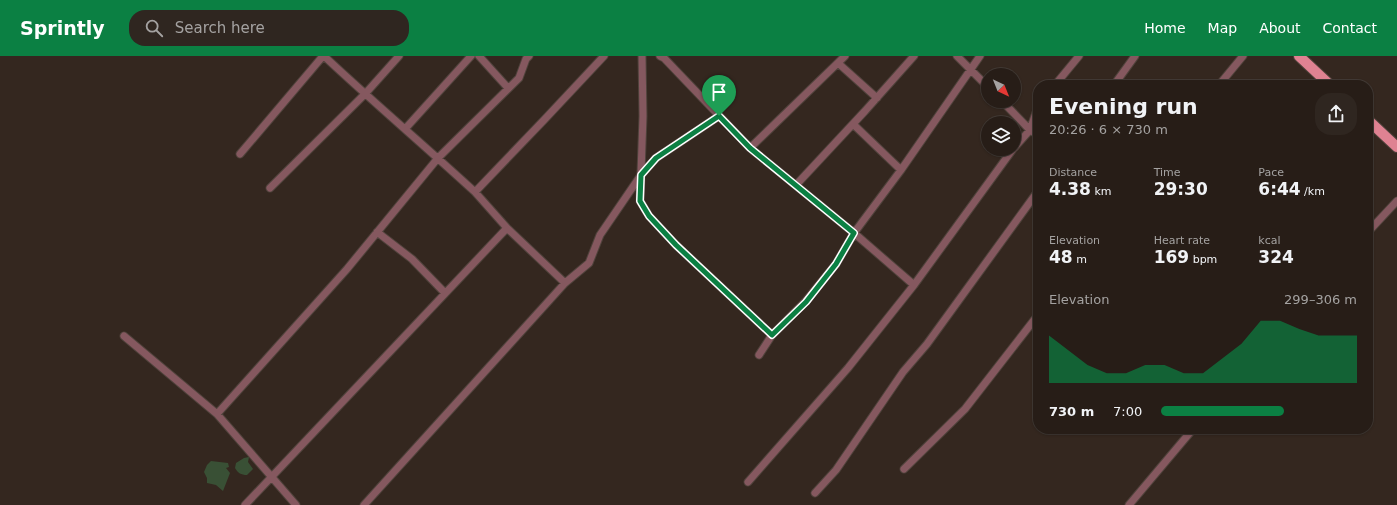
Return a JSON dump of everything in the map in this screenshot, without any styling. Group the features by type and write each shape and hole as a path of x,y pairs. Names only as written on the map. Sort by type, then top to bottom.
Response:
{"main road":[{"path":"1299,56 1321,80"},
{"path":"1373,125 1397,147"}],"street":[{"path":"240,154 324,56 475,192 507,228 565,283"},
{"path":"270,188 365,94 399,56"},
{"path":"405,128 472,56"},
{"path":"479,56 508,88"},
{"path":"217,414 348,269 438,158 519,78 526,59 529,56"},
{"path":"475,192 604,56"},
{"path":"642,56 643,116 640,201 649,216 676,245 772,335"},
{"path":"660,56 664,58 750,148 914,284"},
{"path":"750,148 845,56"},
{"path":"796,185 914,56"},
{"path":"957,56 981,80"},
{"path":"759,355 772,335 806,302 836,264 854,233 902,170 980,56"},
{"path":"1059,80 1079,56"},
{"path":"1118,80 1135,56"},
{"path":"1223,80 1243,56"},
{"path":"838,63 877,98"},
{"path":"1009,108 1033,132"},
{"path":"364,505 565,283 589,263 600,235 641,175 656,158 719,116"},
{"path":"1021,140 1030,130 1033,121"},
{"path":"853,124 902,170"},
{"path":"748,482 848,368 914,284 1007,156"},
{"path":"815,493 836,470 903,372 927,344 1033,198"},
{"path":"1373,227 1397,201"},
{"path":"245,505 507,228"},
{"path":"377,232 412,259 445,293"},
{"path":"904,469 965,409 1033,321"},
{"path":"124,336 217,414 296,505"},
{"path":"1129,505 1190,434"}],"green space":[{"path":"249,457 248,462 253,469 247,475 243,475 235,468 236,463"},
{"path":"211,461 228,463 229,467 226,468 230,473 223,491 216,485 207,483 207,478 204,472 207,465"}],"route":[{"path":"719,116 750,148 854,233 836,264 806,302 772,335 676,245 649,216 640,201 641,175 656,158 719,116"}]}
